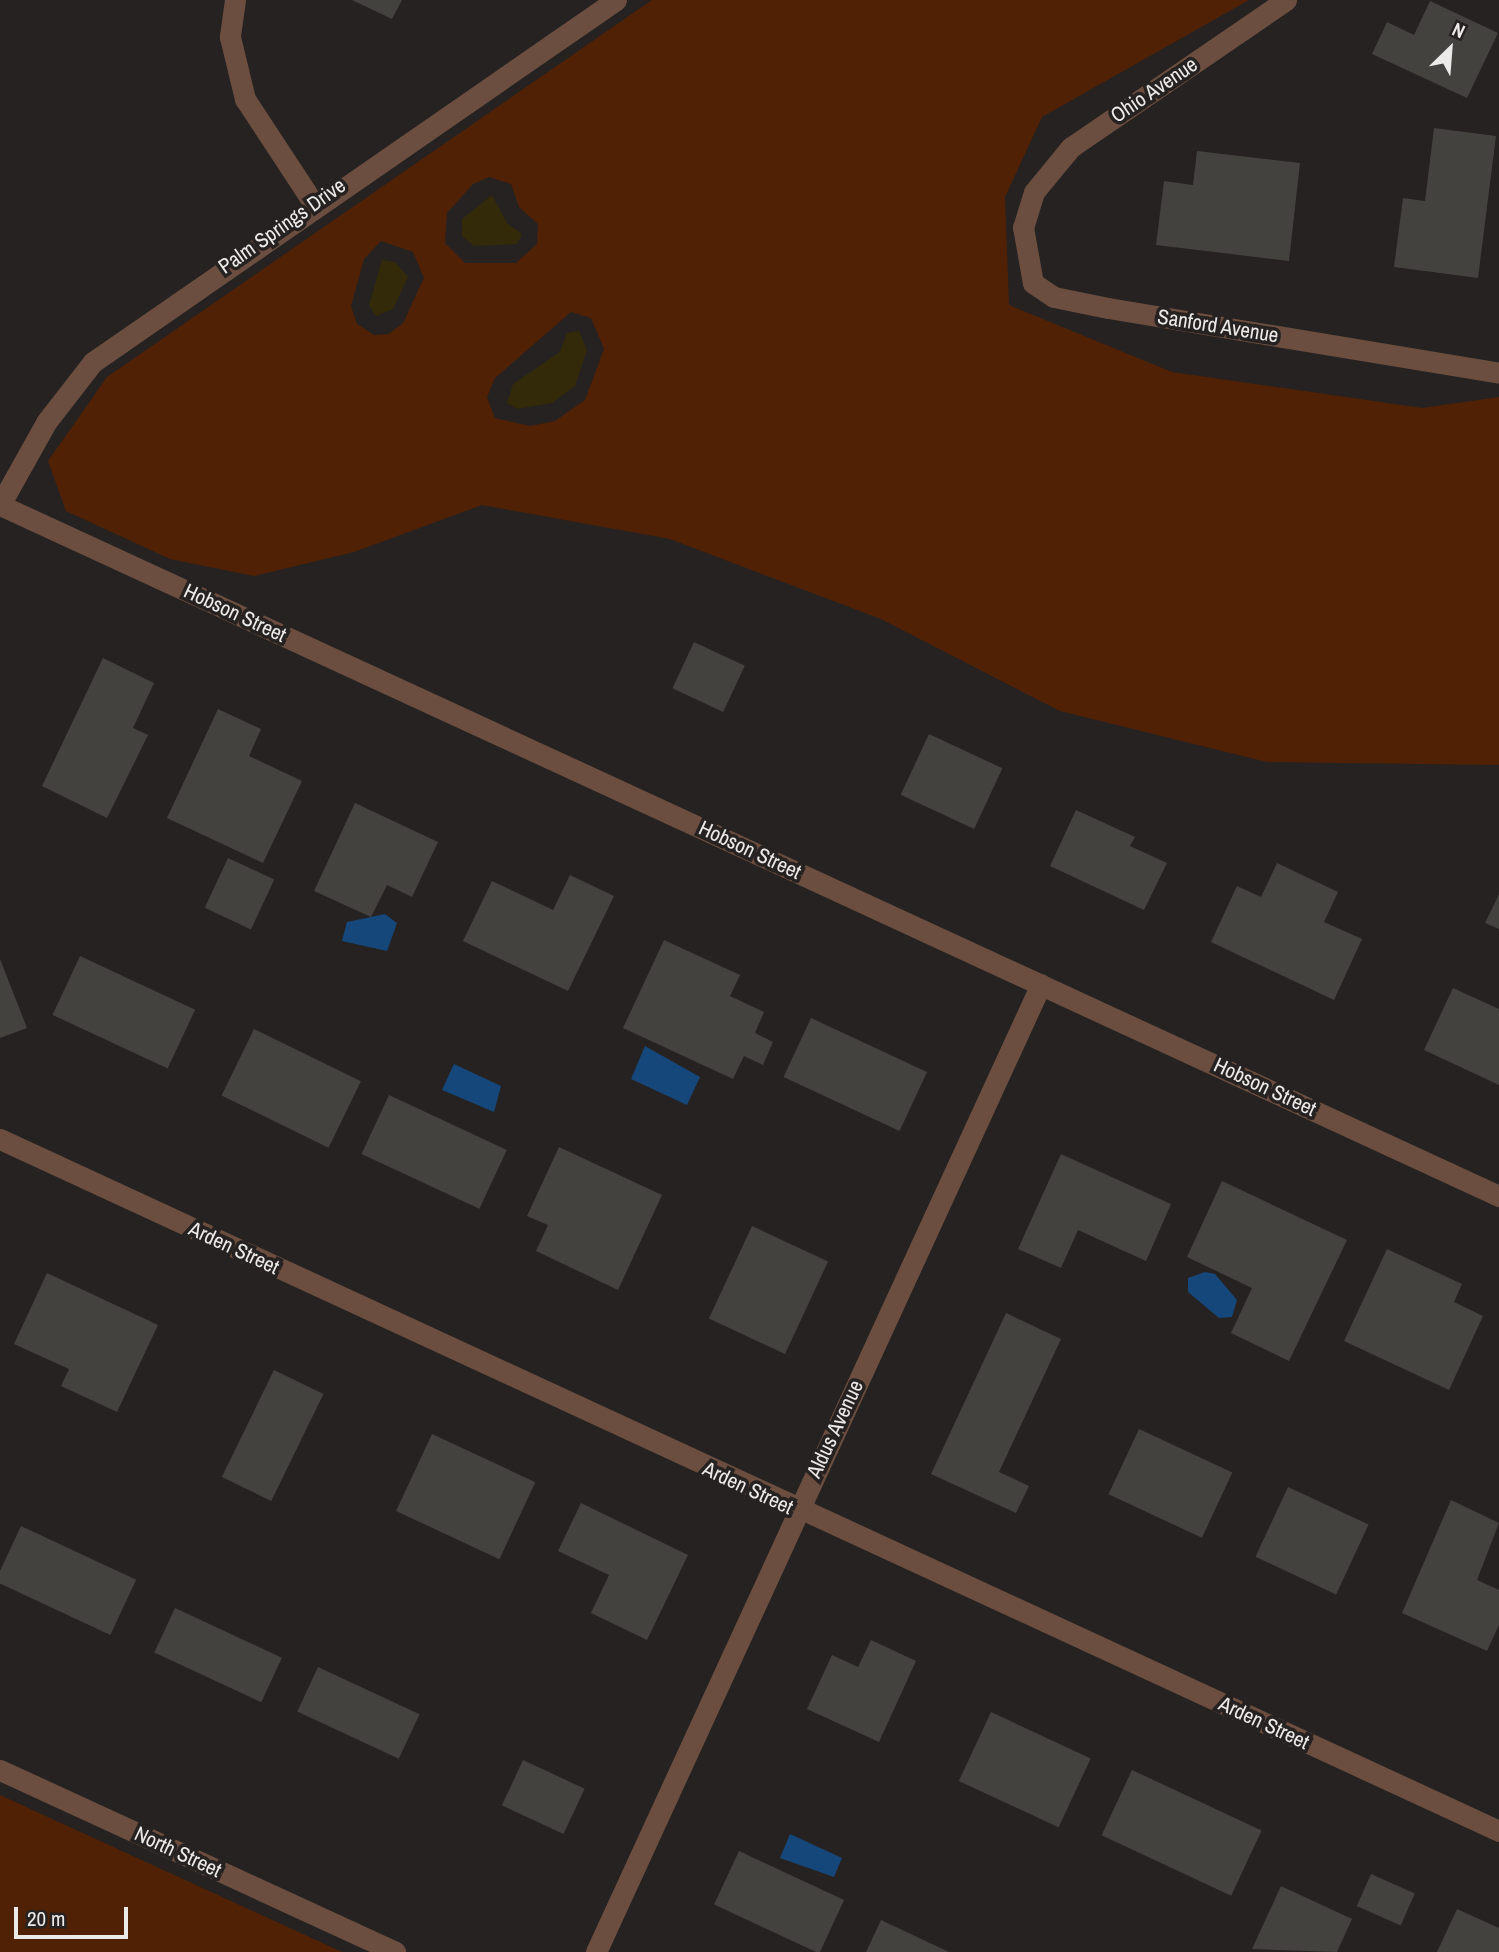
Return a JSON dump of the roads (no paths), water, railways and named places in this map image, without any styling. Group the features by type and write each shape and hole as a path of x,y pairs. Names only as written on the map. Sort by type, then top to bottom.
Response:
{"street":[{"path":"235,0 230,37 246,99 314,204"},
{"name":"Palm Springs Drive","path":"0,505 47,421 93,362 314,204 616,0"},
{"name":"Ohio Avenue","path":"1034,192 1071,147 1286,0"},
{"name":"Sanford Avenue","path":"1034,192 1023,227 1026,260 1033,282 1054,297 1499,373"},
{"name":"Hobson Street","path":"0,505 1499,1196"},
{"name":"Aldus Avenue","path":"596,1952 1041,984"},
{"name":"Arden Street","path":"0,1139 797,1510 1499,1831"},
{"name":"North Street","path":"0,1770 395,1952"}],"water":[{"path":"385,914 397,923 387,951 342,941 347,922"},
{"path":"645,1046 700,1077 687,1105 631,1079"},
{"path":"454,1064 501,1086 494,1112 442,1090"},
{"path":"1205,1272 1215,1274 1237,1300 1232,1317 1219,1318 1188,1292 1188,1278"},
{"path":"790,1834 842,1858 834,1877 780,1858"}]}
